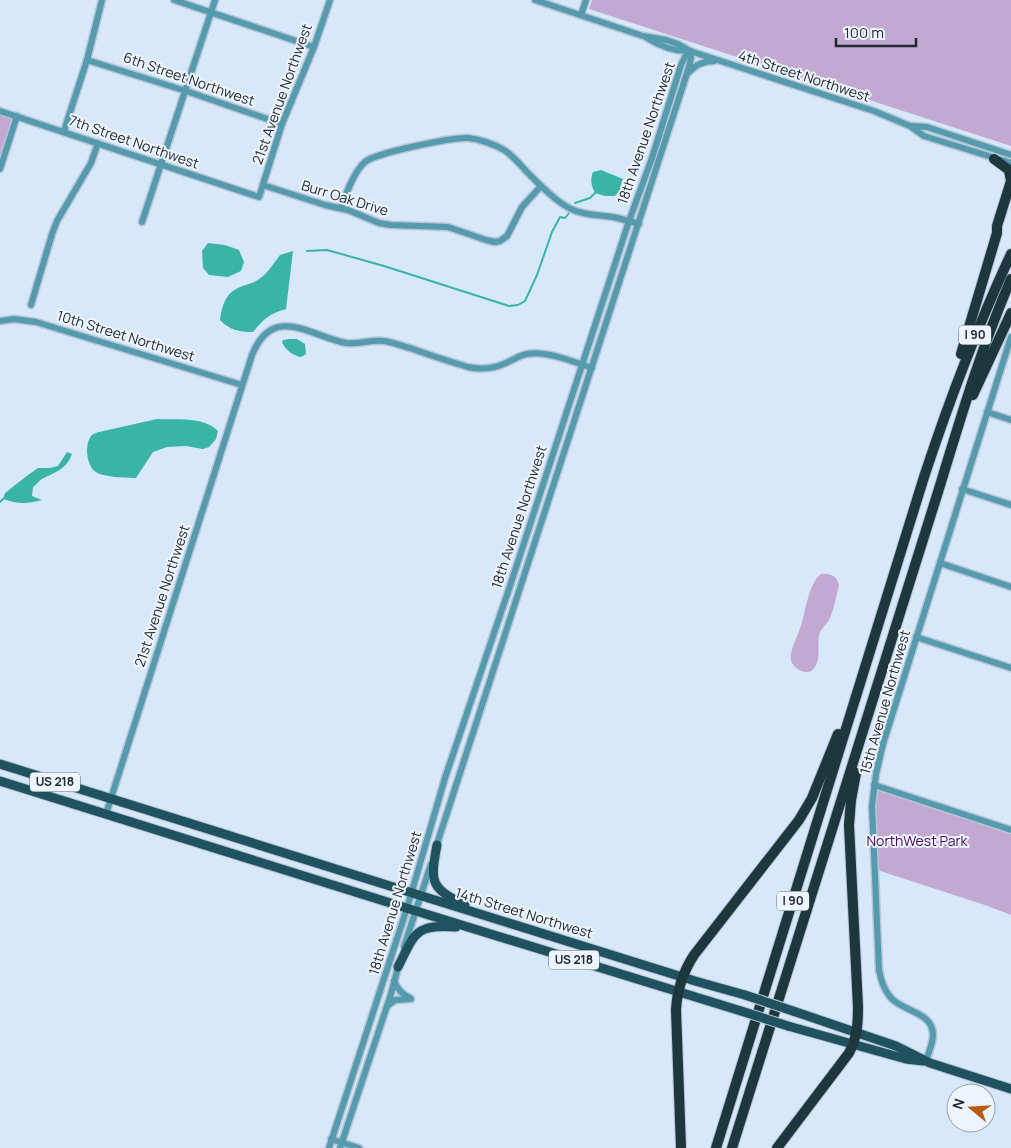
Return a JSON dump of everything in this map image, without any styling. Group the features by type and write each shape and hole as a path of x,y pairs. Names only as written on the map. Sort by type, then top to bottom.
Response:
{"highway":[{"path":"994,159 1009,170 1010,176 997,226 997,233"},
{"path":"943,418 997,233 1011,205"},
{"name":"I 90","path":"716,1148 943,418 980,322 1011,254"},
{"name":"I 90","path":"732,1148 970,386 1011,279"},
{"path":"955,438 1011,313"},
{"path":"681,1148 676,1021 678,992 682,977 694,955 792,829 808,804 869,654"},
{"path":"777,1148 844,1060 854,1045 857,1032 850,811 857,769 886,658"}],"main road":[{"name":"US 218","path":"0,764 110,799"},
{"name":"US 218","path":"0,781 106,814"},
{"name":"14th Street Northwest","path":"110,799 793,1011 896,1046 926,1062"},
{"name":"14th Street Northwest","path":"106,814 788,1026 906,1059 926,1062 1011,1089"},
{"path":"437,845 433,866 434,877 442,892 465,905 504,922"},
{"path":"398,967 412,938 426,928 456,927 499,937"}],"street":[{"path":"64,131 88,60 102,0"},
{"path":"174,0 314,46"},
{"path":"142,222 215,0"},
{"name":"21st Avenue Northwest","path":"259,197 282,124 314,46 330,0"},
{"name":"4th Street Northwest","path":"535,0 643,36 666,40 719,61 874,111 910,126 924,136 1011,163"},
{"path":"581,15 586,0"},
{"name":"4th Street Northwest","path":"643,36 663,47 690,51"},
{"path":"676,50 680,56 681,65"},
{"name":"18th Avenue Northwest","path":"329,1148 412,893 445,778 629,221 652,158 681,65 690,51"},
{"name":"18th Avenue Northwest","path":"341,1145 387,1006 392,999 398,967 687,74 691,58 690,51"},
{"name":"6th Street Northwest","path":"88,60 186,90 282,124"},
{"path":"687,74 696,65 708,61 719,61"},
{"name":"7th Street Northwest","path":"0,111 259,197"},
{"path":"0,169 17,116"},
{"name":"4th Street Northwest","path":"910,126 927,127 1011,155"},
{"path":"341,208 347,191 358,171 366,161 373,157 432,143 466,138 505,150 540,186 563,204 576,211 639,224"},
{"path":"30,305 52,234 92,163 98,143"},
{"path":"652,158 659,160"},
{"name":"Burr Oak Drive","path":"263,185 325,205 341,208 379,224 448,227 495,242 507,236 522,207 540,186"},
{"name":"10th Street Northwest","path":"0,321 14,319 36,322 242,385"},
{"name":"21st Avenue Northwest","path":"106,814 242,385 259,340 270,331 284,326 295,327 346,343 356,344 385,341 481,370 493,368 527,354 539,353 592,368"},
{"name":"15th Avenue Northwest","path":"926,1062 933,1034 929,1022 920,1014 892,1000 884,987 879,970 872,796 883,744 1011,337"},
{"path":"987,412 1011,420"},
{"path":"962,489 1011,505"},
{"path":"940,563 1011,587"},
{"path":"916,637 1011,668"},
{"path":"874,784 1011,830"},
{"path":"384,981 383,989 392,999 411,998 402,994 394,981"},
{"path":"331,1139 341,1145 359,1148"}],"green space":[{"path":"592,0 1011,0 1011,146 589,9"},
{"path":"0,114 13,118 0,157"},
{"path":"821,574 833,576 839,586 831,616 822,629 818,640 817,663 813,670 805,672 797,669 794,665 791,660 791,653 801,626 810,591"},
{"name":"NorthWest Park","path":"874,785 1011,830 1011,915 874,869"}],"shaded area":[{"path":"601,170 623,179 620,190 615,196 595,193 591,182 592,175 593,172"},
{"path":"208,243 225,245 239,250 244,262 241,271 228,277 209,275 203,268 202,251"},
{"path":"293,251 286,309 267,318 253,332 235,330 220,320 223,305 230,294 238,288 260,279 280,255"},
{"path":"289,339 297,339 305,344 306,354 301,357 287,350 282,342"},
{"path":"157,419 189,420 205,423 218,431 216,439 209,447 203,449 186,446 167,447 153,452 136,478 99,474 90,465 87,449 92,435"},
{"path":"67,452 72,454 67,464 42,479 33,487 32,496 42,500 22,503 3,499 5,493 38,468 58,466"}],"waterway":[{"path":"575,203 590,198 595,193"},
{"path":"307,251 327,250 509,306 518,305 525,301 537,275 552,232 560,217 565,218 569,213"},
{"path":"0,502 3,499"}]}
